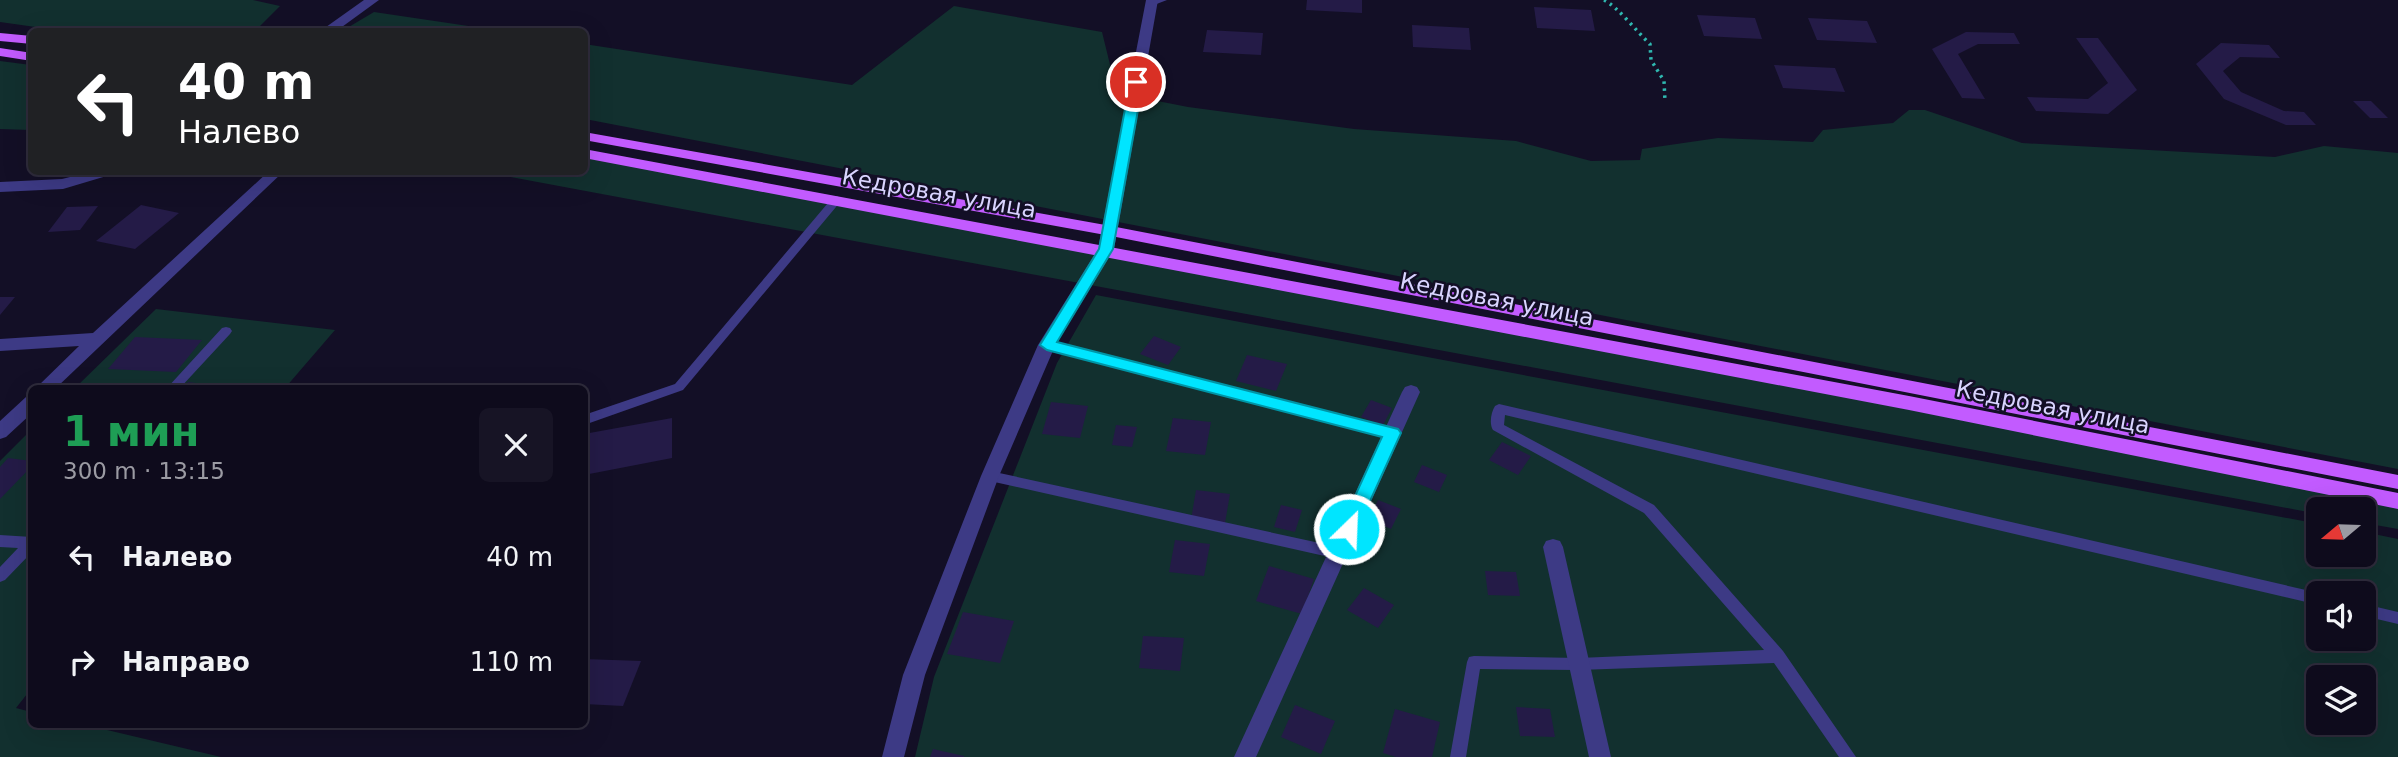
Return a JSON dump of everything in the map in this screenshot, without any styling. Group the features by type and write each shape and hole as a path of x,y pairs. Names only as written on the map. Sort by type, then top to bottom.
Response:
{"main road":[{"path":"0,37 28,40"},
{"path":"0,52 28,56"},
{"name":"Кедровая улица","path":"588,136 2398,501"},
{"name":"Кедровая улица","path":"588,154 837,199 1108,240 2398,482"}],"street":[{"path":"331,28 373,0"},
{"path":"893,757 914,675 990,476 1047,345 1108,240 1155,1"},
{"path":"0,187 63,184 94,175"},
{"path":"48,385 273,175"},
{"path":"0,345 96,339"},
{"path":"1245,757 1411,392"},
{"path":"0,432 28,405"},
{"path":"1553,547 1600,757"}],"lane":[{"path":"588,419 679,387 837,199"},
{"path":"176,385 226,331"},
{"path":"1047,345 1392,433"},
{"path":"1848,757 1779,656 1649,509 1497,427 1499,410 2306,596"},
{"path":"990,476 1338,553"},
{"path":"0,541 28,542"},
{"path":"0,576 28,545"},
{"path":"2376,613 2398,618"},
{"path":"1458,757 1474,662 1579,664 1779,656"}],"path":[{"path":"1604,0 1614,5 1627,23 1650,44 1651,60 1664,81 1665,101"}],"green space":[{"path":"0,0 253,0 280,6 258,28 43,28 0,22"},
{"path":"954,6 1102,32 1117,93 1188,107 1354,129 1516,141 1591,161 1640,160 1642,149 1718,138 1813,142 1823,130 1893,123 1909,110 1925,110 2022,143 2275,157 2324,146 2398,153 2398,469 588,120 588,45 852,85"},
{"path":"374,12 482,28 347,28"},
{"path":"0,61 28,65 28,130 0,129"},
{"path":"588,157 1157,263 2357,497 2306,497 2306,512 500,175 588,175"},
{"path":"1096,295 2306,522 2306,567 2376,567 2376,534 2398,539 2398,757 915,757 934,677 1057,363"},
{"path":"156,309 335,330 288,385 78,385"},
{"path":"28,433 28,693 16,708 28,711 28,728 99,728 221,757 0,757 0,461"},
{"path":"2376,501 2398,505 2398,529 2376,525"}],"building":[{"path":"1307,0 1362,0 1362,13 1306,10"},
{"path":"1534,7 1591,10 1595,31 1537,28"},
{"path":"1697,15 1755,18 1762,39 1704,36"},
{"path":"1808,18 1867,21 1877,43 1817,40"},
{"path":"1412,25 1469,28 1471,50 1413,47"},
{"path":"1207,30 1263,33 1261,55 1203,52"},
{"path":"1966,32 2014,33 2020,44 1978,44 1958,54 1985,99 1962,98 1932,49"},
{"path":"2076,38 2098,38 2137,90 2108,114 2036,111 2027,97 2088,99 2108,83"},
{"path":"2221,43 2269,45 2280,58 2240,57 2223,71 2241,92 2284,111 2304,112 2316,125 2286,125 2224,99 2196,64"},
{"path":"1774,65 1835,68 1845,92 1783,88"},
{"path":"2353,101 2371,101 2388,118 2370,118"},
{"path":"141,205 179,213 135,249 96,241"},
{"path":"98,206 80,230 48,232 67,207"},
{"path":"0,297 15,297 0,315"},
{"path":"1154,336 1181,347 1168,365 1140,354"},
{"path":"135,337 202,340 176,372 108,369"},
{"path":"1247,355 1287,364 1276,391 1236,381"},
{"path":"188,382 212,385 186,385"},
{"path":"1371,400 1392,408 1383,425 1361,417"},
{"path":"1051,402 1088,406 1080,438 1042,434"},
{"path":"672,418 672,458 588,474 588,433"},
{"path":"1173,418 1211,422 1205,455 1166,451"},
{"path":"1116,425 1137,427 1132,447 1112,445"},
{"path":"1502,442 1531,456 1518,475 1489,460"},
{"path":"8,458 28,460 28,470 0,499 0,467"},
{"path":"1422,465 1447,475 1439,492 1414,482"},
{"path":"1196,490 1230,494 1225,523 1191,520"},
{"path":"1378,500 1401,509 1391,529 1368,519"},
{"path":"1281,505 1302,510 1295,532 1274,527"},
{"path":"1175,540 1210,544 1204,576 1169,572"},
{"path":"1269,566 1314,579 1302,614 1256,601"},
{"path":"1485,571 1516,572 1520,596 1488,595"},
{"path":"1364,588 1394,605 1378,628 1347,610"},
{"path":"963,612 1014,621 1000,663 947,654"},
{"path":"1143,636 1184,638 1180,671 1139,668"},
{"path":"588,659 641,661 623,706 588,704"},
{"path":"1295,705 1335,721 1321,754 1281,737"},
{"path":"1516,707 1550,709 1555,737 1520,736"},
{"path":"1395,709 1440,722 1432,757 1396,757 1383,753"},
{"path":"933,749 964,756 964,757 930,757"}],"route":[{"path":"1136,82 1106,249 1047,345 1392,433 1349,529"}]}
